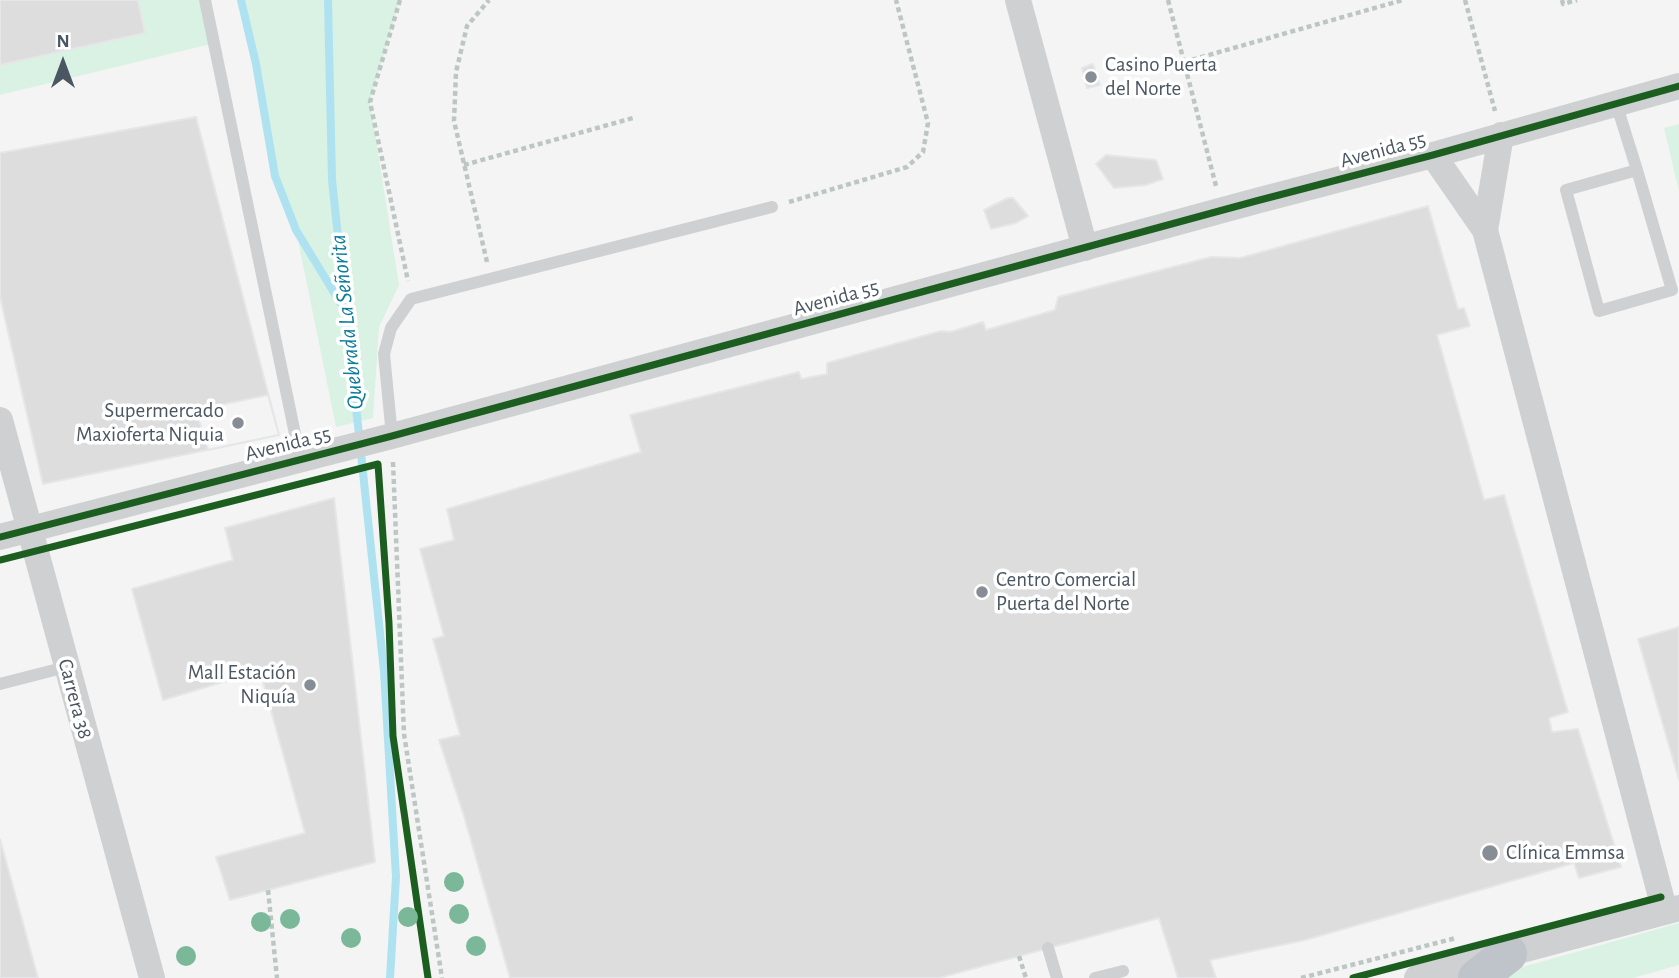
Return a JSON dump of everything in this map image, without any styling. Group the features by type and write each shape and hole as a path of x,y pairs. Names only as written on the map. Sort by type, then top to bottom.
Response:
{"highway":[{"path":"1477,978 1508,954"}],"street":[{"path":"1018,0 1084,248"},
{"name":"Avenida 55","path":"0,537 387,437 1679,86"},
{"path":"1485,230 1501,135"},
{"path":"1417,978 1672,910 1485,230 1433,155"},
{"name":"Carrera 38","path":"0,420 152,978"}],"lane":[{"path":"205,0 310,456"},
{"path":"1616,103 1637,170 1672,289 1599,311 1566,190 1637,170"},
{"path":"387,437 384,354 391,328 411,299 772,207"},
{"path":"0,684 66,667"},
{"path":"1048,948 1057,978"},
{"path":"1096,978 1123,971"}],"path":[{"path":"400,0 370,102 411,299"},
{"path":"489,0 467,26 456,72 454,121 491,279"},
{"path":"772,207 907,167 923,152 928,123 896,0"},
{"path":"1168,0 1223,211"},
{"path":"1184,62 1402,0"},
{"path":"1465,0 1501,135"},
{"path":"1562,0 1563,4 1577,0"},
{"path":"464,165 633,118"},
{"path":"387,437 404,734 442,978"},
{"path":"268,890 276,978"},
{"path":"1019,956 1026,978"}],"green space":[{"path":"0,0 199,0 211,44 0,95"},
{"path":"241,0 400,0 370,102 399,285 379,327 373,418 336,427 296,230 275,176 256,64"},
{"path":"1679,124 1679,191 1664,128"},
{"path":"1679,923 1679,965 1633,978 1504,978 1512,970"}],"building":[{"path":"0,0 138,0 145,33 0,65"},
{"name":"Casino Puerta del Norte","path":"1093,64 1100,85 1087,88 1082,68"},
{"path":"196,117 279,435 43,484 0,297 0,153"},
{"path":"1106,155 1156,160 1163,179 1146,185 1114,188 1096,164"},
{"path":"1013,198 1028,216 1016,223 991,229 984,210"},
{"name":"Centro Comercial Puerta del Norte","path":"1428,206 1458,309 1464,308 1470,326 1437,335 1484,500 1504,495 1568,712 1549,718 1552,732 1578,729 1621,867 1579,878 1574,863 1305,940 1210,960 1216,978 1178,978 1159,918 939,978 510,978 464,816 439,740 460,735 433,639 444,636 420,549 454,540 447,509 641,452 630,415 799,372 801,379 827,374 827,363 941,331 950,332 983,322 986,330 1055,310 1058,297 1211,257 1240,258"},
{"name":"Supermercado Maxioferta Niquia","path":"268,395 279,435 208,450 196,410"},
{"name":"Mall Estación Niquía","path":"334,498 375,862 230,900 216,857 305,833 260,671 163,700 132,589 233,560 225,528"},
{"path":"1679,627 1679,780 1638,639"},
{"path":"0,839 38,978 0,978"}],"waterway":[{"path":"241,0 256,64 275,176 296,230 344,309"},
{"name":"Quebrada La Señorita","path":"328,0 332,180 384,671 396,877 390,978"}],"cycle path":[{"path":"0,537 392,436 1679,86"},
{"path":"0,560 378,464 389,623 393,736 428,978"},
{"path":"1353,978 1661,897"}],"place":[{"name":"Casino Puerta del Norte","path":"1091,77"},
{"name":"Supermercado Maxioferta Niquia","path":"238,423"},
{"name":"Centro Comercial Puerta del Norte","path":"982,592"},
{"name":"Mall Estación Niquía","path":"310,685"},
{"name":"Clínica Emmsa","path":"1490,853"}]}
